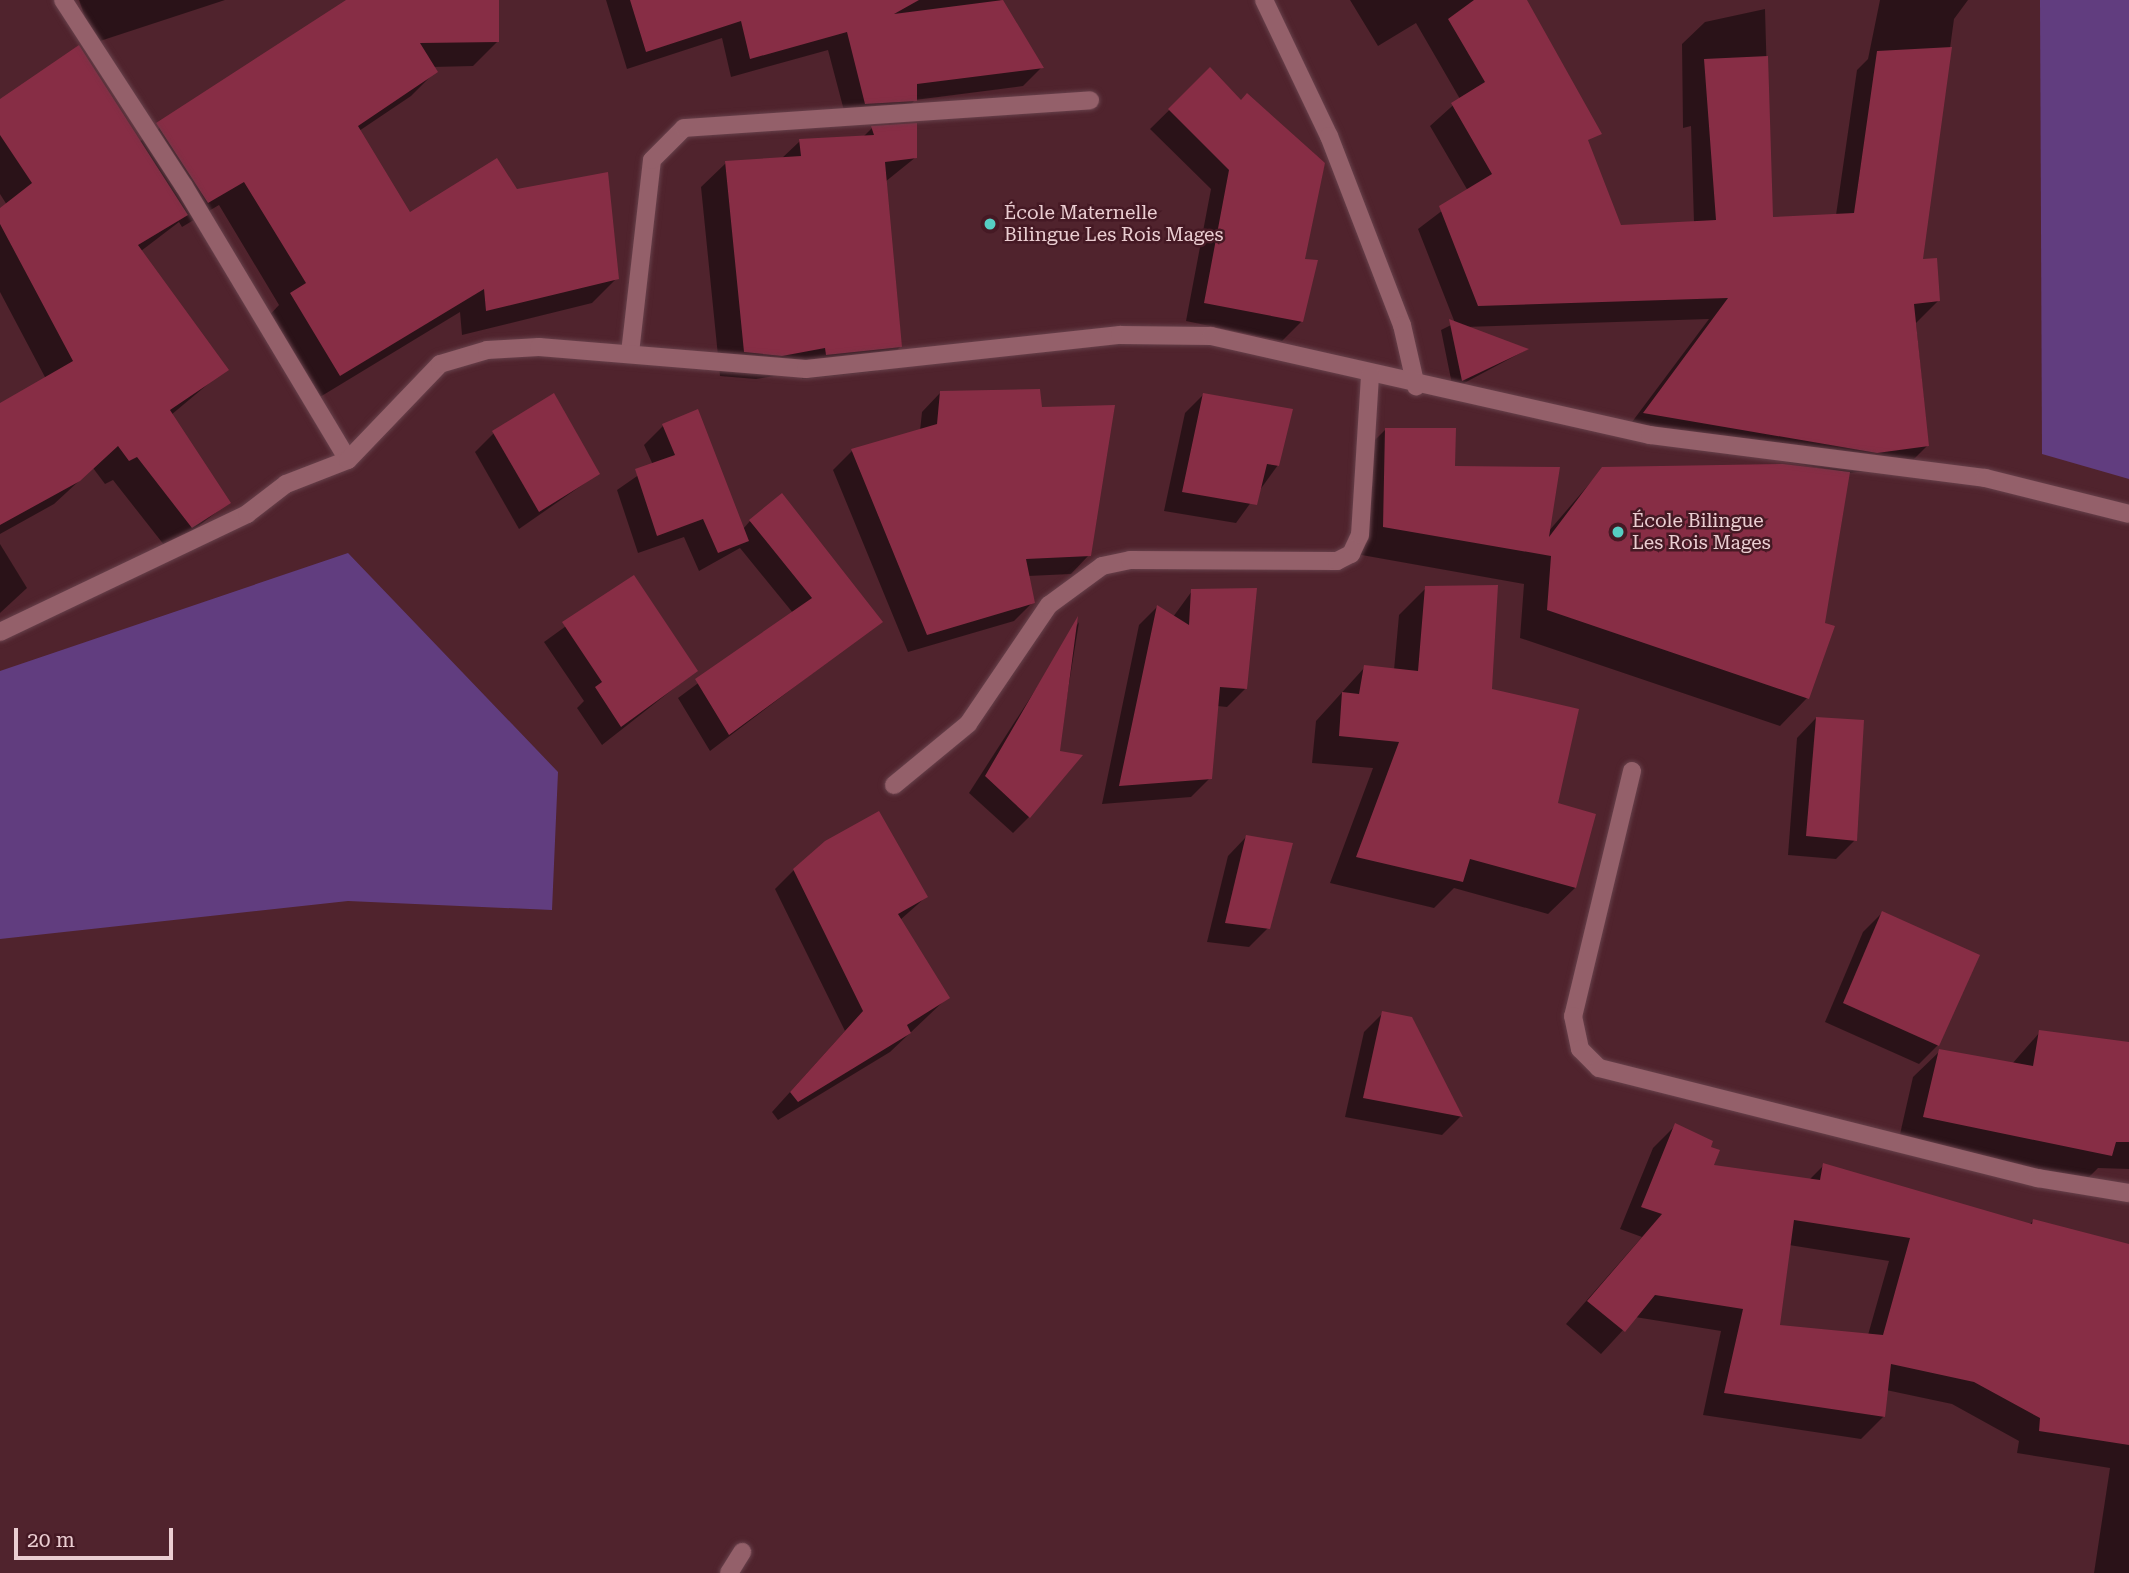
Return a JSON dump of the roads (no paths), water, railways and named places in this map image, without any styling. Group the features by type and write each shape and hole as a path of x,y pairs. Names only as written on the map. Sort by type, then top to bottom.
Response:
{"street":[{"path":"63,0 177,174 348,460"},
{"path":"1264,0 1328,136 1402,325 1416,386"},
{"path":"630,353 652,160 684,128 1090,100"},
{"path":"0,632 247,514 286,484 348,460 440,364 488,349 630,353 806,369 1164,333 1211,336 1416,386 1650,435 1985,478 2129,514"},
{"path":"894,785 968,724 1049,605 1102,566 1130,560 1337,561 1351,554 1360,535 1370,374"},
{"path":"1632,771 1573,1016 1580,1049 1600,1068 2038,1178 2129,1193"},
{"path":"729,1573 742,1552"}],"place":[{"name":"École Maternelle Bilingue Les Rois Mages","path":"990,224"},
{"name":"École Bilingue Les Rois Mages","path":"1618,532"}]}
